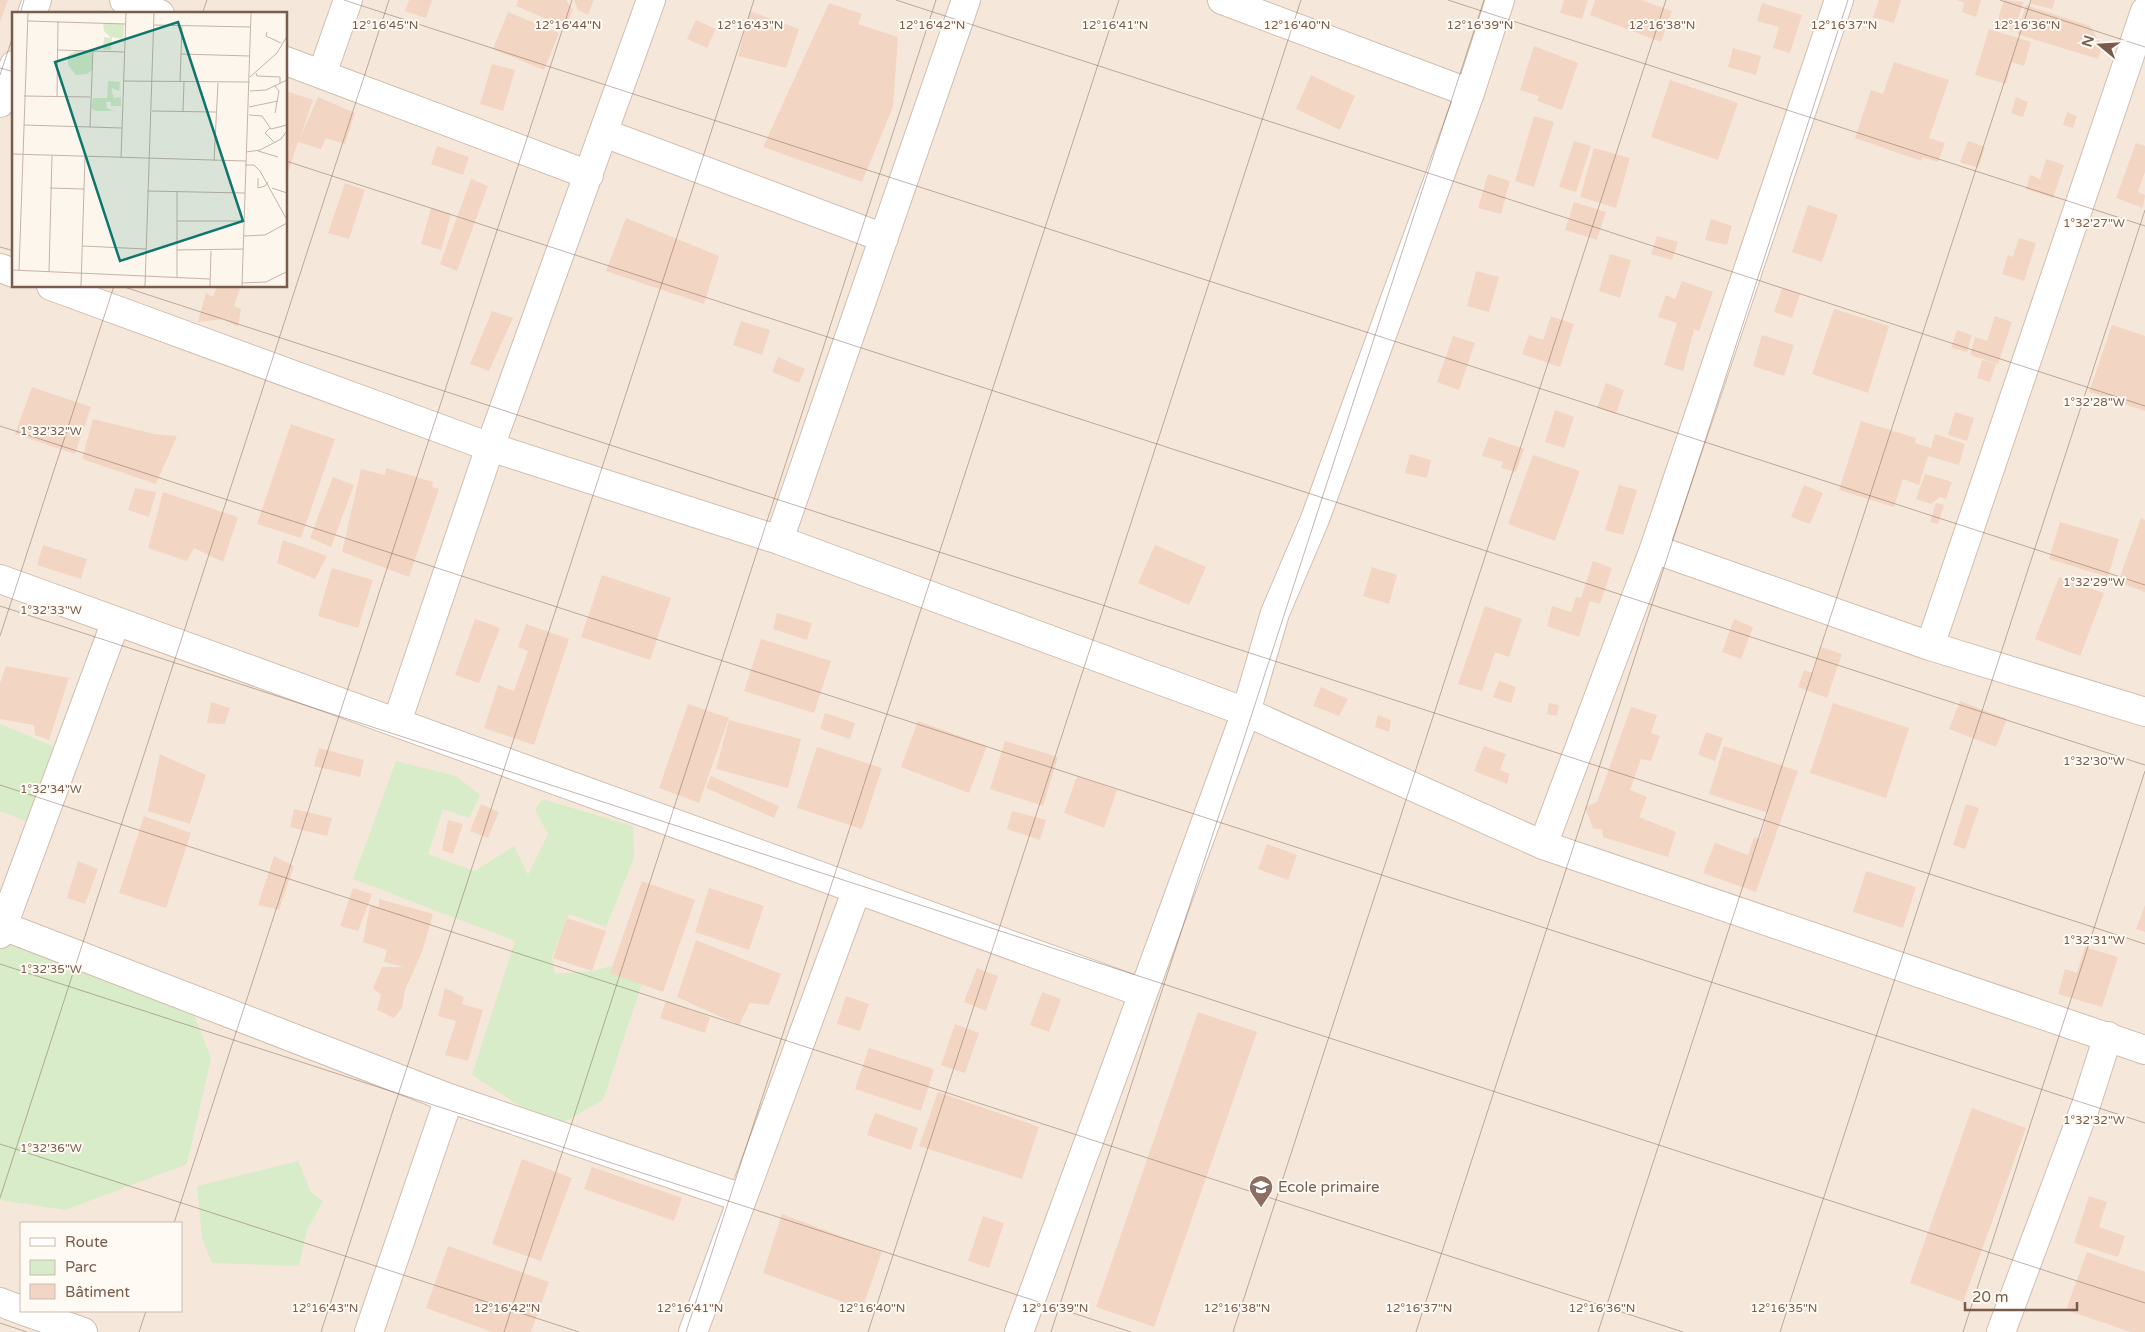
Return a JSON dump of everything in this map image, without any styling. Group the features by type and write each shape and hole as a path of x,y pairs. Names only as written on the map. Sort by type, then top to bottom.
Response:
{"street":[{"path":"33,12 37,0"},
{"path":"124,0 155,12"},
{"path":"322,74 348,0"},
{"path":"397,722 490,447 651,0"},
{"path":"780,540 966,0"},
{"path":"1222,0 1470,93"},
{"path":"1020,1332 1246,712 1274,613 1315,519 1470,93 1500,0"},
{"path":"1543,845 1654,549 1839,0"},
{"path":"1930,646 2145,10"},
{"path":"288,62 589,175"},
{"path":"0,102 12,70"},
{"path":"604,133 884,238"},
{"path":"56,288 490,447 780,540 1246,712 1543,845 2145,1050"},
{"path":"1654,549 1930,646 2145,712"},
{"path":"0,579 1143,993"},
{"path":"116,621 1,930 449,1098 742,1198"},
{"path":"693,1332 857,888"},
{"path":"2001,1332 2086,1105 2108,1036"},
{"path":"369,1332 449,1098"},
{"path":"0,1302 20,1309"},
{"path":"28,1312 83,1332"}],"shaded area":[{"path":"0,0 2145,0 2145,1332 0,1332"}],"green space":[{"path":"0,724 60,749 28,822 0,811"},
{"path":"396,761 456,776 480,795 469,818 443,809 428,854 475,871 514,846 528,875 548,834 535,810 542,799 633,826 634,858 606,927 569,914 552,957 555,974 592,971 616,965 665,915 603,1100 554,1128 472,1075 515,941 353,879"},
{"path":"5,935 187,997 211,1058 187,1164 65,1210 0,1200 0,950"},
{"path":"298,1161 311,1192 323,1201 307,1230 299,1266 212,1263 202,1238 197,1186"}],"building":[{"path":"0,0 8,0 0,22"},
{"path":"409,0 432,0 426,18 405,11"},
{"path":"518,0 566,0 573,10 565,27 516,6"},
{"path":"574,0 594,0 588,15 578,10"},
{"path":"1564,0 1588,0 1582,19 1560,13"},
{"path":"1595,0 1641,0 1672,11 1661,42 1590,15"},
{"path":"1879,0 1901,0 1894,23 1873,17"},
{"path":"1957,0 1981,0 1976,17 1962,12 1964,3"},
{"path":"2004,0 2024,2 2013,31 1996,25"},
{"path":"2032,0 2055,0 2052,9 2031,4"},
{"path":"829,3 862,14 858,24 898,37 893,107 862,182 763,147"},
{"path":"1762,3 1802,15 1790,53 1773,48 1779,27 1757,21"},
{"path":"2026,5 2090,26 2102,46 2098,59 2017,34"},
{"path":"750,11 799,29 786,68 738,56"},
{"path":"508,12 559,33 544,70 493,49"},
{"path":"696,20 716,29 707,48 687,39"},
{"path":"1989,29 2031,42 2024,66 2012,62 2006,84 1975,75"},
{"path":"1534,46 1578,63 1562,110 1537,101 1539,96 1520,90"},
{"path":"1733,48 1761,56 1756,75 1728,67"},
{"path":"1894,62 1949,80 1929,138 1945,143 1938,162 1922,157 1921,161 1855,138 1871,90 1883,94"},
{"path":"492,64 515,70 503,111 480,104"},
{"path":"1311,75 1355,96 1340,130 1296,109"},
{"path":"1670,80 1738,103 1718,160 1651,137"},
{"path":"288,92 313,100 300,138 318,97 355,113 345,144 326,138 321,149 298,142 288,172"},
{"path":"2016,97 2028,102 2023,117 2011,113"},
{"path":"2067,112 2077,116 2073,128 2063,125"},
{"path":"1534,116 1554,122 1534,187 1515,181"},
{"path":"1574,141 1591,146 1576,192 1559,187"},
{"path":"1968,141 1985,147 1978,168 1960,162"},
{"path":"2136,143 2145,146 2145,172 2138,192 2145,195 2143,208 2116,198"},
{"path":"437,146 469,157 463,175 431,164"},
{"path":"1594,148 1630,158 1616,208 1580,197"},
{"path":"2046,159 2064,165 2053,198 2026,189 2030,175 2040,179"},
{"path":"1488,174 1510,181 1501,214 1478,208"},
{"path":"471,179 488,186 457,271 440,264"},
{"path":"345,183 365,190 349,239 328,233"},
{"path":"1574,202 1606,212 1597,240 1565,230"},
{"path":"1808,205 1838,215 1822,262 1792,252"},
{"path":"431,208 451,214 441,250 421,244"},
{"path":"626,218 719,256 704,304 606,271"},
{"path":"1711,219 1732,226 1727,245 1705,240"},
{"path":"1657,236 1678,242 1672,260 1651,254"},
{"path":"2019,238 2036,243 2024,281 2002,274 2008,255 2013,257"},
{"path":"1610,254 1631,260 1620,298 1599,291"},
{"path":"1476,271 1499,277 1489,312 1467,306"},
{"path":"1682,281 1713,292 1699,331 1689,328 1694,330 1683,371 1664,365 1677,323 1658,317 1666,295 1675,299"},
{"path":"216,288 240,288 234,306 241,309 238,327 223,319 198,322 206,293 213,297"},
{"path":"1782,288 1800,294 1792,318 1774,312"},
{"path":"1834,309 1889,326 1868,393 1812,374"},
{"path":"492,311 513,318 489,371 470,364"},
{"path":"1551,316 1574,324 1560,367 1522,354 1529,335 1543,340"},
{"path":"1995,316 2012,322 1998,364 1970,355 1975,337 1987,341"},
{"path":"741,321 770,330 762,355 733,345"},
{"path":"2112,325 2145,336 2145,411 2089,392"},
{"path":"1957,330 1972,335 1967,352 1951,348"},
{"path":"1762,335 1794,345 1784,376 1753,366"},
{"path":"1453,336 1475,343 1459,390 1437,382"},
{"path":"778,357 805,369 799,383 772,372"},
{"path":"1982,360 1996,364 1990,382 1977,378"},
{"path":"1606,383 1624,390 1616,414 1597,408"},
{"path":"32,387 91,407 75,454 15,434"},
{"path":"1555,410 1574,417 1564,448 1545,442"},
{"path":"1955,412 1974,418 1967,441 1948,435"},
{"path":"93,419 154,434 177,436 156,484 82,459"},
{"path":"1861,421 1916,438 1915,443 1931,448 1935,434 1965,444 1959,465 1928,456 1919,485 1903,479 1894,507 1839,490"},
{"path":"291,424 335,439 301,538 257,524"},
{"path":"1489,437 1524,449 1516,472 1501,468 1503,462 1482,456"},
{"path":"1410,454 1431,460 1427,478 1405,473"},
{"path":"1533,455 1580,471 1555,541 1508,524"},
{"path":"386,468 433,482 432,487 439,489 409,577 342,552 361,469 385,475"},
{"path":"1925,474 1952,482 1946,499 1940,497 1931,504 1916,499"},
{"path":"333,477 354,485 331,547 310,538"},
{"path":"1619,485 1637,490 1623,535 1605,530"},
{"path":"1804,485 1823,493 1810,524 1791,517"},
{"path":"135,488 156,492 149,517 128,510"},
{"path":"163,492 238,517 223,562 194,548 187,561 148,548"},
{"path":"1936,503 1944,505 1938,524 1930,522"},
{"path":"2141,518 2145,520 2145,592 2118,582"},
{"path":"2060,522 2119,539 2108,577 2049,559"},
{"path":"283,540 327,556 315,579 277,563"},
{"path":"43,545 87,559 81,579 37,565"},
{"path":"1155,545 1206,567 1189,605 1138,583"},
{"path":"1593,561 1612,568 1600,604 1590,601 1579,637 1547,626 1552,606 1571,612 1576,597 1581,598"},
{"path":"1372,567 1397,575 1389,604 1363,596"},
{"path":"332,568 373,580 358,628 318,616"},
{"path":"602,575 671,598 650,660 581,637"},
{"path":"2059,577 2104,593 2080,656 2035,639"},
{"path":"1485,606 1522,619 1509,657 1495,652 1482,691 1458,684"},
{"path":"777,613 812,623 807,640 773,629"},
{"path":"475,619 500,628 479,683 455,675"},
{"path":"1734,619 1753,627 1741,659 1722,652"},
{"path":"526,624 569,639 534,745 484,728 498,685 514,691 528,651 518,647"},
{"path":"761,639 831,661 814,713 744,691"},
{"path":"1821,647 1842,654 1827,698 1798,687 1804,670 1813,673"},
{"path":"6,666 69,678 49,740 35,735 34,725 0,719 0,683"},
{"path":"1499,681 1516,687 1511,703 1493,697"},
{"path":"1321,687 1348,699 1339,716 1313,706"},
{"path":"1960,701 2007,719 1996,747 1949,729"},
{"path":"211,702 230,708 225,724 207,723"},
{"path":"1549,703 1559,705 1557,716 1547,714"},
{"path":"1833,703 1909,728 1886,798 1810,773"},
{"path":"688,704 729,718 699,803 659,788"},
{"path":"1631,707 1657,715 1651,733 1660,736 1651,761 1641,759 1630,790 1647,797 1639,817 1676,832 1668,857 1603,837 1602,829 1593,829 1585,807 1597,802"},
{"path":"825,713 855,723 850,739 820,729"},
{"path":"1378,715 1391,720 1389,732 1375,727"},
{"path":"729,720 801,739 788,788 716,769"},
{"path":"918,721 987,746 969,793 901,767"},
{"path":"1706,732 1723,738 1715,761 1698,755"},
{"path":"1005,741 1058,757 1043,806 990,789"},
{"path":"1484,746 1506,754 1500,770 1510,774 1507,784 1474,771"},
{"path":"1724,746 1798,771 1756,892 1703,873 1715,843 1748,855 1754,837 1760,839 1768,813 1709,794"},
{"path":"817,747 882,768 862,829 797,808"},
{"path":"319,748 364,760 360,777 314,766"},
{"path":"160,754 206,775 190,824 148,811"},
{"path":"711,776 779,806 774,818 706,788"},
{"path":"1077,776 1117,790 1104,828 1064,813"},
{"path":"481,804 499,812 488,838 470,831"},
{"path":"1966,804 1979,808 1965,849 1953,845"},
{"path":"294,809 332,818 327,836 290,827"},
{"path":"1012,811 1046,820 1040,840 1007,829"},
{"path":"144,816 191,833 166,908 119,893"},
{"path":"448,820 463,824 453,854 442,850"},
{"path":"1267,844 1297,855 1288,880 1258,869"},
{"path":"274,856 294,866 279,910 258,905"},
{"path":"78,861 98,869 85,904 67,898"},
{"path":"1866,871 1916,887 1903,928 1853,912"},
{"path":"642,881 695,900 663,992 610,973"},
{"path":"353,888 372,894 358,931 340,926"},
{"path":"709,888 764,906 749,950 695,932"},
{"path":"379,899 433,914 422,952 405,990 402,1008 394,1018 377,1010 381,995 373,988 382,967 404,967 384,962 387,950 363,942 370,906 379,907"},
{"path":"2145,905 2145,932 2136,929"},
{"path":"567,918 606,931 592,971 553,958"},
{"path":"696,940 781,974 769,1005 750,1003 739,1025 677,997"},
{"path":"2085,947 2118,957 2102,1007 2058,994 2065,969 2077,973"},
{"path":"977,968 998,976 986,1011 964,1002"},
{"path":"445,988 464,997 462,1004 483,1010 468,1061 445,1055 456,1021 438,1016"},
{"path":"1042,992 1061,999 1049,1032 1030,1025"},
{"path":"846,996 869,1004 860,1031 837,1024"},
{"path":"666,1001 710,1017 705,1033 660,1018"},
{"path":"1198,1012 1257,1032 1154,1327 1096,1307"},
{"path":"955,1024 979,1033 965,1073 941,1065"},
{"path":"869,1048 934,1069 921,1111 855,1089"},
{"path":"938,1092 1039,1127 1022,1179 919,1146"},
{"path":"1972,1108 2026,1128 1963,1302 1910,1283"},
{"path":"875,1113 918,1128 911,1150 867,1135"},
{"path":"522,1159 572,1178 541,1261 492,1244"},
{"path":"592,1167 682,1198 674,1221 584,1189"},
{"path":"2089,1196 2107,1202 2099,1227 2125,1236 2118,1257 2074,1243"},
{"path":"782,1214 882,1252 862,1309 763,1273"},
{"path":"983,1216 1004,1223 989,1268 968,1261"},
{"path":"448,1246 549,1282 531,1332 492,1332 426,1308"},
{"path":"2087,1252 2145,1272 2145,1332 2131,1332 2066,1310"}],"place":[{"name":"Ecole primaire","path":"1261,1208"}]}
